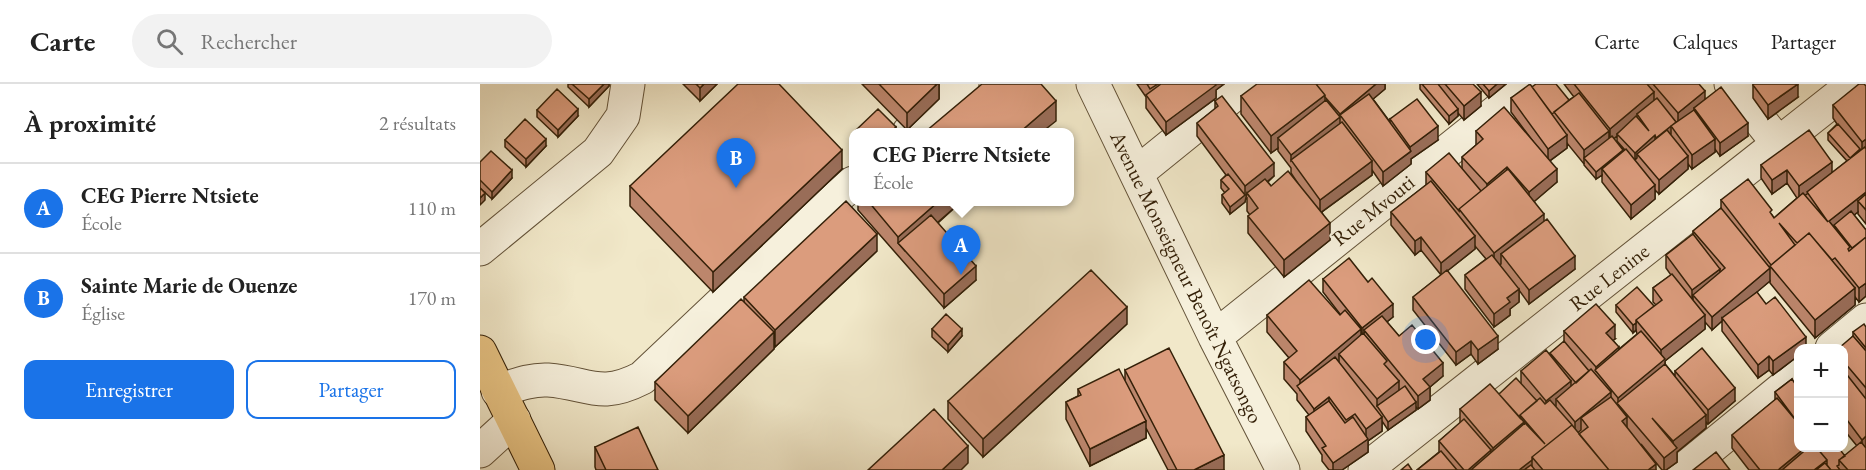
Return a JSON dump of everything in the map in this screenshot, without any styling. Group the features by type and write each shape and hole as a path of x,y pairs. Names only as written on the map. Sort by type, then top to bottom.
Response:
{"main road":[{"path":"480,352 538,470"}],"street":[{"path":"480,249 598,152 623,116 628,84"},
{"path":"913,128 962,84"},
{"name":"Avenue Monseigneur Benoît Ngatsongo","path":"1093,84 1215,337 1283,470"},
{"path":"1137,173 1247,84"},
{"name":"Rue Mvouti","path":"1215,337 1531,84"},
{"path":"1731,84 1778,143"},
{"name":"Rue Lenine","path":"1365,470 1854,84"},
{"path":"498,391 530,381 548,380 603,390 624,388 642,378 769,258 849,187"},
{"path":"1837,344 1866,320"},
{"path":"1683,470 1794,379"},
{"path":"480,451 514,420"}],"building":[{"path":"572,84 604,84 589,99"},
{"path":"738,84 779,84 842,150 713,272 630,186"},
{"path":"879,84 937,84 907,113"},
{"path":"982,84 1041,84 1056,101 1025,128 930,128"},
{"path":"1147,84 1158,84 1150,89"},
{"path":"1161,84 1216,85 1166,122 1146,95"},
{"path":"1257,84 1316,84 1325,95 1271,136 1241,96"},
{"path":"1316,84 1376,84 1340,114"},
{"path":"1422,84 1438,84 1458,109 1449,116"},
{"path":"1445,84 1473,84 1481,92 1464,106"},
{"path":"1483,84 1497,84 1489,91"},
{"path":"1530,84 1567,135 1548,149 1511,98"},
{"path":"1536,84 1556,84 1569,100 1552,114 1532,87"},
{"path":"1574,84 1647,84 1654,92 1610,129"},
{"path":"1653,84 1699,84 1705,91 1678,113"},
{"path":"1754,84 1798,84 1768,105"},
{"path":"1859,84 1866,86 1866,139 1862,142 1833,105"},
{"path":"1721,87 1748,123 1720,143 1694,108"},
{"path":"557,89 578,109 558,130 537,110"},
{"path":"1579,93 1609,131 1584,150 1554,112"},
{"path":"1369,94 1411,151 1383,172 1340,115"},
{"path":"1222,96 1274,163 1245,186 1197,123 1218,106 1215,101"},
{"path":"1657,98 1676,122 1656,138 1655,135 1635,153 1617,134 1636,116 1649,131 1637,114"},
{"path":"1417,99 1438,126 1410,147 1390,119"},
{"path":"1326,100 1340,117 1291,155 1278,138"},
{"path":"1504,107 1557,169 1529,192 1507,167 1487,184 1462,157 1483,139 1476,131"},
{"path":"878,109 896,127 895,128 858,128"},
{"path":"1694,110 1715,139 1692,155 1671,126"},
{"path":"525,119 546,139 526,159 505,140"},
{"path":"1342,122 1372,161 1320,200 1291,160"},
{"path":"1838,124 1860,149 1850,158 1828,133"},
{"path":"1667,130 1688,156 1659,180 1637,154"},
{"path":"1809,130 1832,162 1799,186 1787,170 1772,180 1761,165"},
{"path":"1612,136 1623,150 1596,172 1584,158"},
{"path":"1865,147 1866,192 1829,221 1850,247 1849,251 1866,237 1866,283 1859,288 1835,258 1832,260 1809,233 1797,243 1779,223 1795,245 1771,265 1721,200 1748,179 1772,210 1770,212 1774,218 1803,193 1828,222 1807,192"},
{"path":"1626,149 1655,185 1631,205 1602,169"},
{"path":"491,151 512,170 492,192 480,180 480,162"},
{"path":"1449,153 1481,191 1459,211 1426,172"},
{"path":"1508,169 1544,214 1494,253 1459,209"},
{"path":"1288,171 1330,223 1284,260 1248,216 1258,208 1247,193 1265,179 1271,186"},
{"path":"1228,174 1245,195 1230,207 1222,195 1229,189 1221,180"},
{"path":"1431,181 1475,236 1441,263 1421,237 1415,241 1391,212"},
{"path":"480,188 485,193 480,198"},
{"path":"1866,194 1866,210 1858,201"},
{"path":"846,201 877,234 775,330 744,297"},
{"path":"872,206 933,206 898,237"},
{"path":"1721,208 1770,268 1712,317 1693,295 1725,268 1693,231"},
{"path":"1851,211 1866,230 1866,237 1852,248 1834,225"},
{"path":"931,215 976,266 944,294 898,243"},
{"path":"1547,219 1575,256 1529,290 1501,254"},
{"path":"1809,233 1855,288 1815,320 1770,266"},
{"path":"1693,234 1720,269 1692,290 1666,255"},
{"path":"1492,255 1519,289 1507,298 1510,302 1494,314 1465,275"},
{"path":"1349,258 1368,282 1372,278 1393,304 1362,328 1323,279"},
{"path":"1091,270 1127,307 983,439 948,401"},
{"path":"1447,270 1498,336 1478,350 1471,341 1456,352 1413,297"},
{"path":"1672,274 1705,315 1661,350 1636,320 1662,300 1653,288"},
{"path":"1309,280 1340,315 1345,310 1361,329 1300,380 1284,362 1297,351 1267,315"},
{"path":"1637,287 1654,306 1633,325 1616,305"},
{"path":"1757,292 1766,304 1775,297 1806,337 1773,361 1769,356 1758,365 1722,318"},
{"path":"741,299 774,332 688,416 655,382"},
{"path":"1596,304 1615,325 1606,333 1619,347 1596,367 1564,331"},
{"path":"946,314 962,329 948,345 932,329"},
{"path":"1382,316 1399,336 1412,325 1443,363 1423,379 1430,387 1418,396 1364,330"},
{"path":"1864,324 1866,327 1866,348 1853,332"},
{"path":"1641,331 1665,359 1618,398 1595,370"},
{"path":"1363,333 1387,361 1384,364 1399,381 1377,399 1339,354"},
{"path":"1853,336 1866,351 1866,388 1848,367 1848,344 1844,344"},
{"path":"1564,341 1589,371 1576,383 1550,353"},
{"path":"1169,348 1224,455 1194,470 1177,470 1125,370"},
{"path":"1702,348 1735,388 1708,410 1675,371"},
{"path":"1546,350 1571,381 1546,401 1521,371"},
{"path":"1335,357 1382,417 1366,429 1355,414 1346,420 1329,397 1314,409 1297,386"},
{"path":"1665,364 1706,415 1673,441 1652,418 1677,448 1664,458 1617,403"},
{"path":"1119,369 1146,421 1090,449 1066,402 1081,395 1078,389"},
{"path":"1591,369 1611,392 1575,422 1556,399"},
{"path":"1848,376 1866,399 1866,436 1862,440 1848,421"},
{"path":"1516,378 1537,401 1520,415 1520,418 1499,394"},
{"path":"1792,379 1794,382 1794,418 1775,392"},
{"path":"1490,384 1524,422 1493,448 1460,409"},
{"path":"1405,386 1416,402 1388,422 1377,406"},
{"path":"1611,397 1627,417 1622,421 1656,464 1648,470 1609,470 1579,434 1588,427 1581,418"},
{"path":"1540,398 1545,404 1550,400 1573,426 1532,457 1532,460 1519,470 1471,470 1525,423 1545,444 1520,415"},
{"path":"1777,398 1794,418 1794,452 1800,452 1778,470 1760,470 1732,435"},
{"path":"1329,401 1345,423 1353,417 1368,439 1333,463 1322,448 1326,446 1306,417"},
{"path":"934,409 968,446 942,470 868,470"},
{"path":"1464,419 1491,450 1468,470 1464,470 1439,441"},
{"path":"1572,425 1609,470 1543,470 1532,457"},
{"path":"638,427 658,470 606,470 595,447"},
{"path":"1861,442 1866,448 1866,470 1848,470 1839,460"},
{"path":"1441,451 1457,470 1417,470"},
{"path":"1716,452 1730,470 1693,470"},
{"path":"1803,452 1820,452 1827,460 1814,470 1782,470"},
{"path":"1820,452 1842,452 1845,456 1839,460 1837,466 1840,470 1831,470 1827,465 1827,460"},
{"path":"1825,463 1831,470 1816,470"},
{"path":"1408,464 1412,470 1401,470"},
{"path":"1531,465 1535,470 1524,470"}],"place":[{"name":"Sainte Marie de Ouenze","path":"736,188"},
{"name":"CEG Pierre Ntsiete","path":"961,275"}]}
